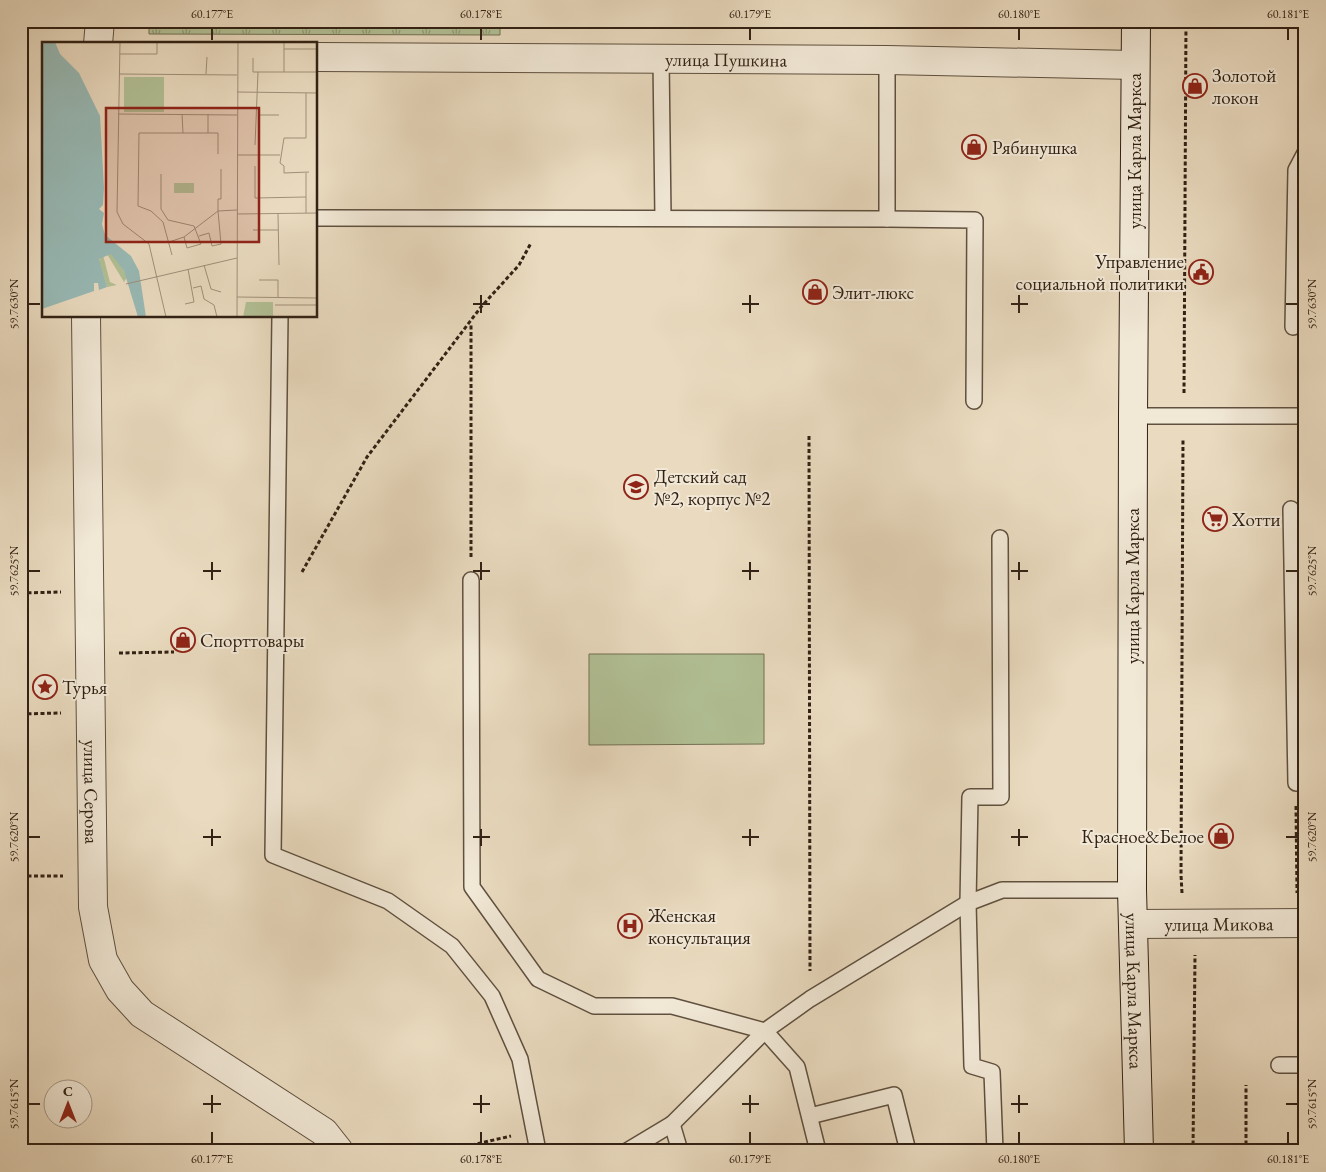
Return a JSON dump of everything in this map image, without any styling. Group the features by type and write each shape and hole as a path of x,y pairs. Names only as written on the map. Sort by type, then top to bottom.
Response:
{"street":[{"path":"98,42 100,21"},
{"name":"улица Карла Маркса","path":"1136,21 1132,890 1139,1151"},
{"name":"улица Пушкина","path":"318,57 887,60 1135,65"},
{"name":"улица Серова","path":"86,318 93,907 103,960 120,990 142,1014 324,1132 339,1151"},
{"name":"улица Микова","path":"1133,924 1301,923"}],"lane":[{"path":"661,59 663,218"},
{"path":"887,60 887,219"},
{"path":"1293,327 1296,170 1305,153"},
{"path":"318,218 975,220 974,401"},
{"path":"280,318 273,855 388,901 452,946 492,996 520,1059 538,1151"},
{"path":"1133,416 1305,416"},
{"path":"1292,509 1300,783"},
{"path":"995,1151 992,1072 972,1066 968,903 970,797 1001,797 1000,538"},
{"path":"471,580 472,887 538,979 594,1006 672,1006 765,1031 797,1067 818,1151"},
{"path":"627,1151 672,1124 765,1031 810,999 968,903 1002,890 1132,890"},
{"path":"1279,1065 1305,1065"},
{"path":"810,1116 894,1095 908,1151"},
{"path":"672,1124 680,1151"}],"path":[{"path":"1186,21 1181,875 1182,892 1194,923 1193,1151"},
{"path":"300,575 367,457 481,307 520,265 544,218"},
{"path":"471,322 471,580"},
{"path":"809,436 810,999"},
{"path":"21,593 41,592"},
{"path":"90,653 174,652"},
{"path":"21,714 46,713"},
{"path":"1300,783 1301,923"},
{"path":"21,876 52,876"},
{"path":"1246,1085 1246,1151"},
{"path":"446,1151 534,1131"}],"green space":[{"path":"149,21 500,21 500,35 149,34"},
{"path":"589,654 764,654 764,744 589,745"}],"place":[{"name":"Золотой локон","path":"1195,86"},
{"name":"Рябинушка","path":"974,147"},
{"name":"Управление социальной политики","path":"1201,272"},
{"name":"Элит-люкс","path":"815,292"},
{"name":"Детский сад №2, корпус №2","path":"636,487"},
{"name":"Хотти","path":"1215,519"},
{"name":"Спорттовары","path":"183,640"},
{"name":"Турья","path":"45,687"},
{"name":"Красное&Белое","path":"1221,836"},
{"name":"Женская консультация","path":"630,926"}]}
